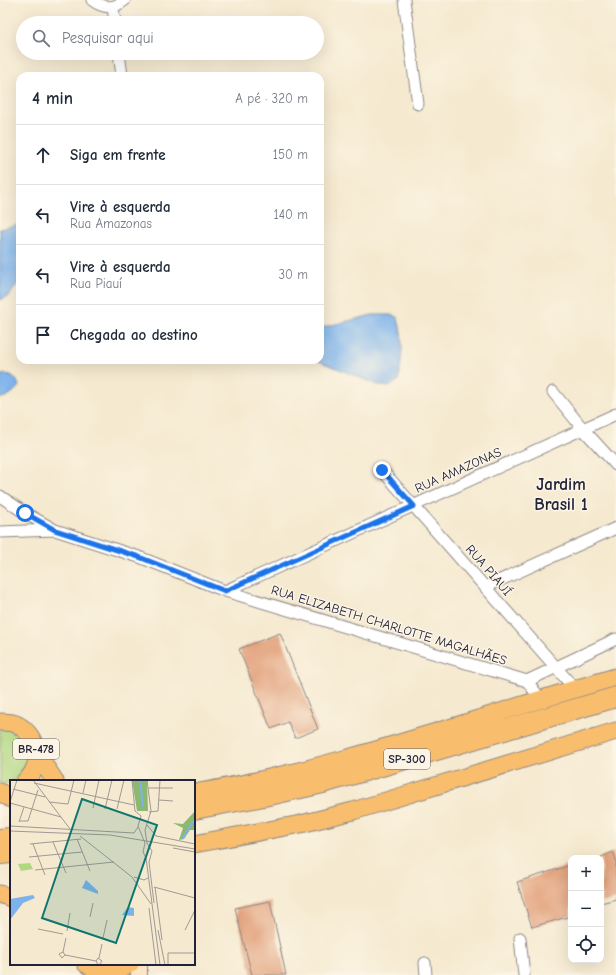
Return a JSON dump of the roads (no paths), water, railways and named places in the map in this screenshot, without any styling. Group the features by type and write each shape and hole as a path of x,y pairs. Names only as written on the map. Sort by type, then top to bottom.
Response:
{"highway":[{"name":"SP-300","path":"195,809 323,783 616,697"},
{"name":"SP-300","path":"195,822 335,793 405,774 616,711"},
{"path":"0,839 10,838"},
{"path":"0,854 10,853"}],"main road":[{"path":"195,793 277,777 347,759 616,677"},
{"path":"0,708 18,725"},
{"path":"0,722 8,722 18,725"},
{"name":"BR-478","path":"18,725 28,732 34,742 37,752 34,770 28,780"},
{"path":"195,844 301,824 353,811 616,732"},
{"path":"34,742 45,766 54,780"},
{"path":"0,791 10,789"},
{"path":"0,791 10,798"},
{"path":"0,894 10,898"},
{"path":"85,965 90,975"},
{"path":"87,965 100,971 111,972 122,969 128,965"}],"street":[{"path":"92,0 105,7 113,7 125,0"},
{"path":"404,0 418,104"},
{"path":"113,7 114,16"},
{"path":"120,60 121,72"},
{"path":"553,392 583,429 616,465"},
{"name":"RUA AMAZONAS","path":"225,591 616,414"},
{"name":"RUA PIAUÍ","path":"382,470 575,689"},
{"name":"RUA ELIZABETH CHARLOTTE MAGALHÃES","path":"0,496 25,513 55,530 139,557 225,591 527,681"},
{"path":"486,587 616,528"},
{"path":"0,532 55,530"},
{"path":"540,700 536,692 527,681 616,640"},
{"path":"520,938 524,975"},
{"path":"425,963 426,975"}],"water":[{"path":"16,225 16,286 10,295 0,300 0,229"},
{"path":"372,315 390,315 397,317 400,325 402,341 401,365 398,381 388,387 376,384 324,363 324,327"},
{"path":"5,374 14,377 19,386 10,394 0,398 0,376"}],"district":[{"name":"Jardim Brasil 1","path":"561,494"}]}
